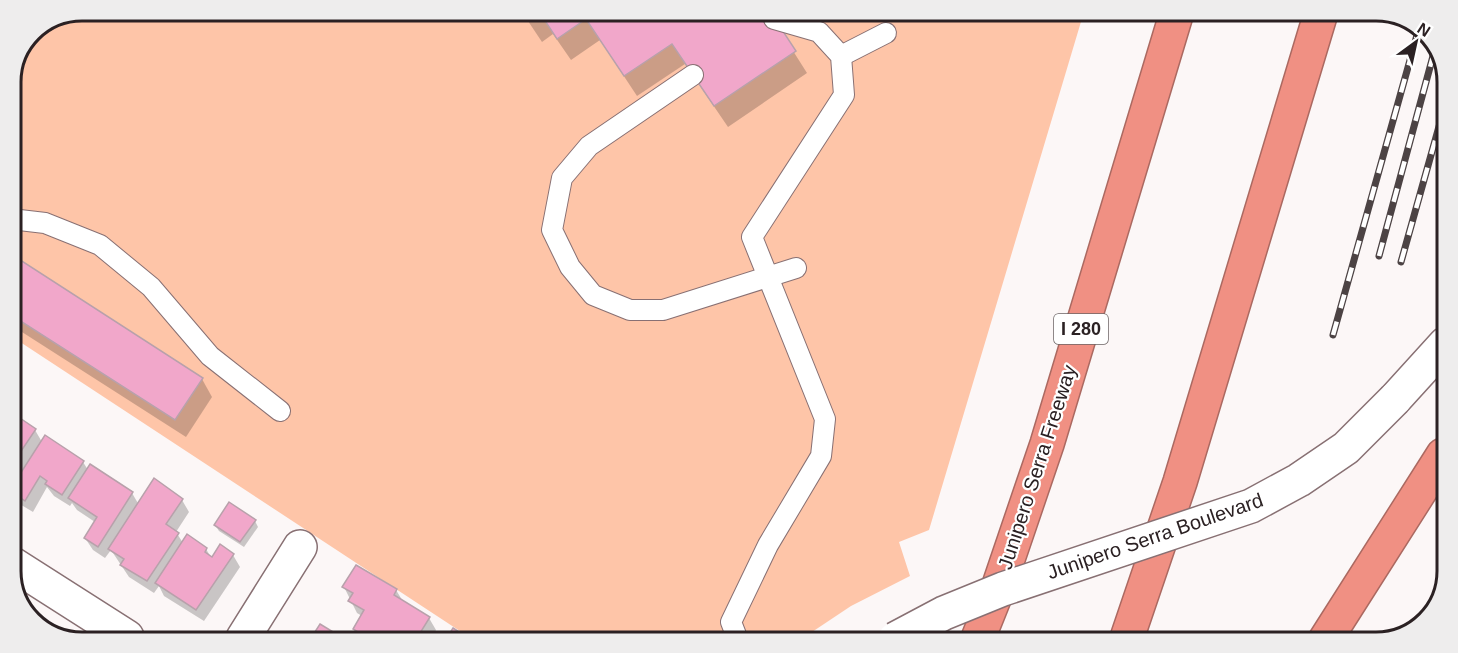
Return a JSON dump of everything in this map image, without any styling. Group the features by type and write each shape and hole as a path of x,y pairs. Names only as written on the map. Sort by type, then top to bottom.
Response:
{"highway":[{"name":"Junipero Serra Freeway","path":"981,632 997,591 1047,444 1174,21"},
{"path":"1129,632 1180,482 1318,21"},
{"path":"1330,632 1437,464"}],"main road":[{"name":"Junipero Serra Boulevard","path":"909,632 944,613 1003,589 1251,506 1299,480 1346,448 1395,399 1437,352"},
{"path":"247,632 300,547"},
{"path":"21,569 119,632"}],"lane":[{"path":"735,632 731,622 768,545 821,456 825,419 752,237 843,95 841,56 819,32 781,21"},
{"path":"841,56 886,33"},
{"path":"693,75 589,146 562,178 552,230 570,267 593,296 630,310 663,310 796,268"},
{"path":"21,220 45,223 100,245 152,287 210,356 280,411"}],"shaded area":[{"path":"82,21 1081,21 929,530 899,542 910,576 851,606 812,632 461,632 21,343 21,78 27,55 42,36 62,24"}],"building":[{"path":"545,21 583,21 557,39"},
{"path":"587,21 776,21 796,51 714,106 672,44 624,76"},
{"path":"21,260 203,378 175,420 21,321"},
{"path":"21,419 36,429 21,451"},
{"path":"45,435 84,461 62,495 45,484 47,481 40,476 25,501 21,498 21,472"},
{"path":"90,464 133,492 98,547 84,538 97,517 68,498"},
{"path":"154,478 183,499 166,524 179,533 147,581 120,565 124,559 108,549"},
{"path":"229,502 256,520 240,542 214,525"},
{"path":"187,534 207,548 205,552 212,557 220,544 234,554 196,610 155,583"},
{"path":"356,565 397,589 394,595 430,617 421,632 358,632 353,629 364,610 348,601 353,593 342,587"},
{"path":"320,624 333,632 315,632"}],"railway":[{"path":"1333,335 1417,37"},
{"path":"1379,256 1432,58"},
{"path":"1401,262 1437,134"}]}
